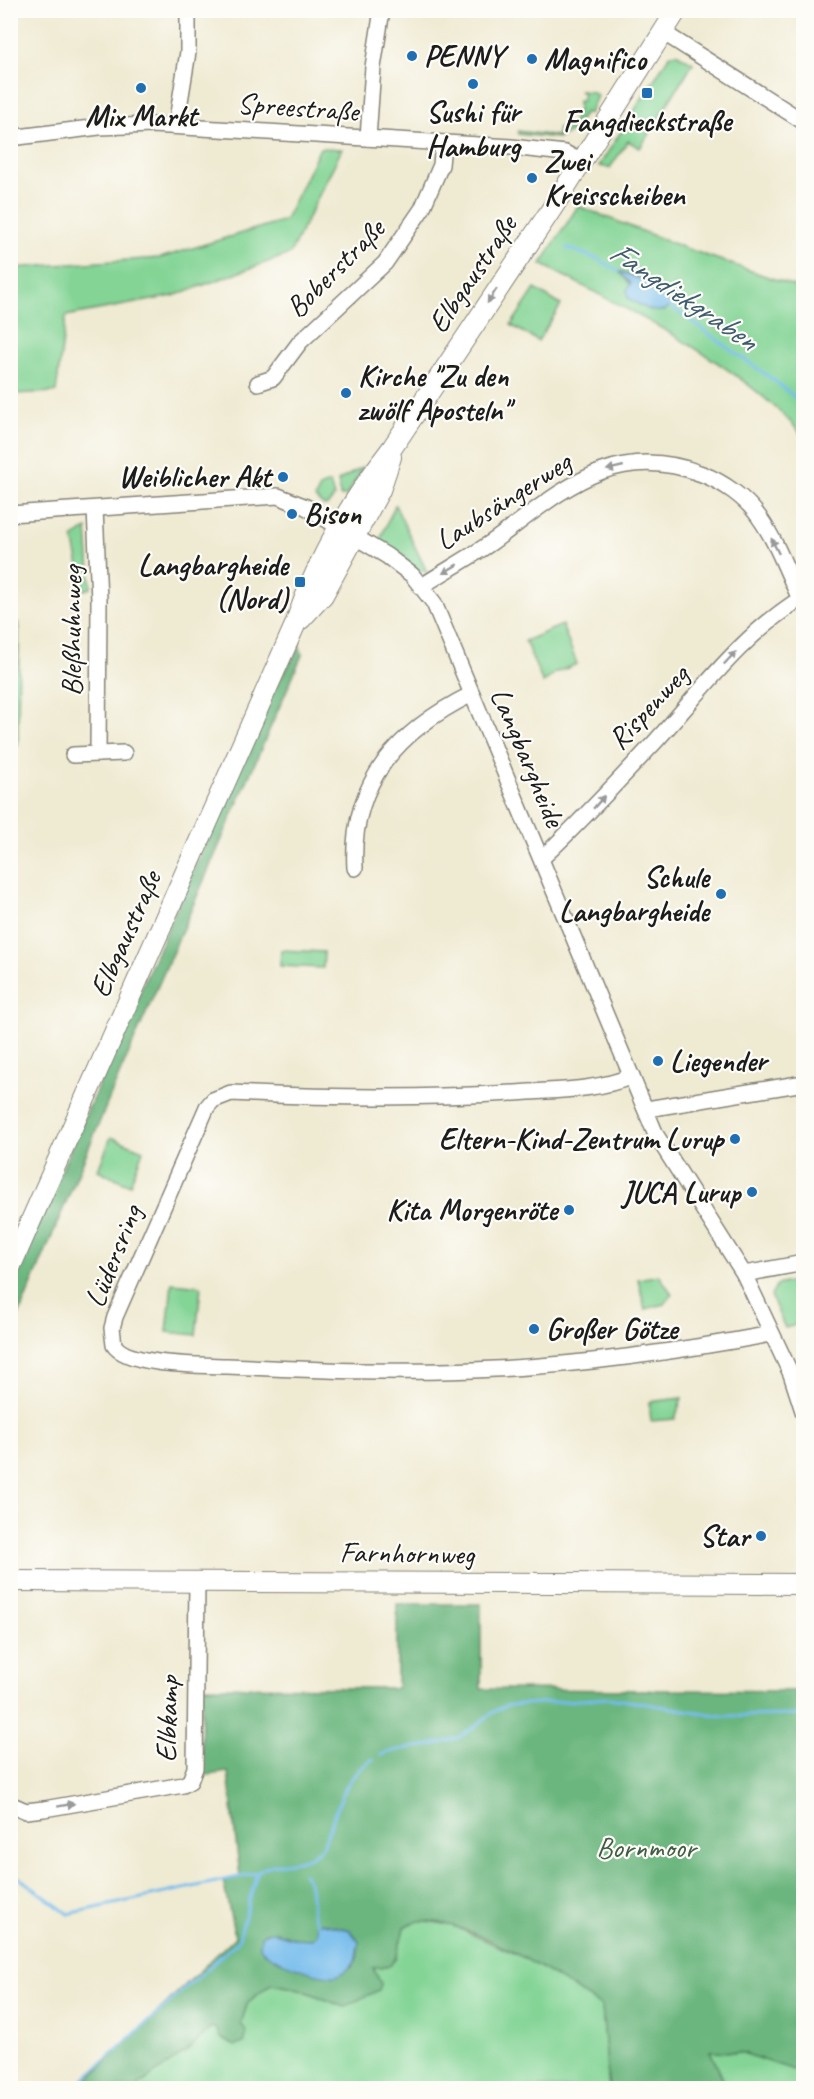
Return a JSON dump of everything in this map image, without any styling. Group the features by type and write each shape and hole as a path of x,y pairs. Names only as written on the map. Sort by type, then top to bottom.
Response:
{"main road":[{"name":"Elbgaustraße","path":"10,1268 295,625 308,586 384,481 393,448 677,10"},
{"name":"Farnhornweg","path":"10,1581 804,1584"}],"street":[{"path":"176,126 188,52 188,10"},
{"path":"368,138 373,67 382,10"},
{"path":"664,33 804,122"},
{"name":"Spreestraße","path":"10,138 122,125 176,126 553,151 565,153 580,161"},
{"name":"Boberstraße","path":"258,383 273,378 316,325 385,263 422,209 441,165 443,143"},
{"name":"Laubsängerweg","path":"422,586 480,550 571,484 614,468 654,463 680,467 718,480 752,508 773,542 800,599"},
{"name":"Langbargheide","path":"10,514 278,496 306,507 348,531 400,565 422,586 434,603 656,1135 744,1274 791,1374 804,1414"},
{"name":"Bleßhuhnweg","path":"95,508 99,600 98,754"},
{"name":"Rispenweg","path":"542,858 584,819 698,691 760,628 800,599"},
{"path":"355,868 354,844 358,822 369,786 381,764 418,726 440,710 472,694"},
{"path":"73,755 124,753"},
{"name":"Lüdersring","path":"632,1076 589,1088 494,1094 365,1097 231,1093 222,1096 207,1107 177,1173 115,1317 112,1328 114,1345 124,1355 135,1358 194,1364 334,1371 432,1371 502,1369 640,1356 771,1334"},
{"path":"646,1109 804,1083"},
{"path":"744,1274 804,1263"},
{"name":"Elbkamp","path":"10,1804 26,1811 44,1809 183,1785 190,1781 195,1768 197,1581"}],"green space":[{"path":"676,53 693,63 640,148 628,141 610,168 599,166 669,56"},
{"path":"579,91 593,92 597,96 589,114 585,112 576,126 579,128 559,138 518,134 518,131 557,136 558,128 570,129 578,111 578,101 582,101 583,93"},
{"path":"320,148 342,149 290,254 173,296 66,316 56,392 11,394 11,268 160,258 285,220"},
{"path":"578,206 685,248 803,289 803,436 778,410 716,362 645,319 541,264","holes":["620,271 645,280 663,293 665,311 649,309"]},
{"path":"535,289 561,305 538,341 511,325"},
{"path":"363,467 346,496 340,496 338,481"},
{"path":"330,483 334,497 328,505 324,506 315,498 321,486"},
{"path":"395,505 427,572 417,570 379,542"},
{"path":"87,529 91,588 84,590 73,537"},
{"path":"19,623 18,745 11,746 11,625"},
{"path":"562,625 577,664 555,673 543,683 525,641"},
{"path":"300,647 302,655 117,1080 11,1334 11,1285 270,695"},
{"path":"281,950 324,952 323,968 280,966"},
{"path":"111,1137 143,1150 130,1185 98,1170"},
{"path":"659,1275 672,1294 664,1304 645,1309 638,1279"},
{"path":"803,1279 803,1323 785,1328 771,1296 777,1285"},
{"path":"172,1283 201,1286 196,1335 167,1332"},
{"path":"682,1398 675,1419 651,1421 649,1402"},
{"name":"Bornmoor","path":"397,1604 481,1604 481,1689 803,1691 803,2073 740,2052 710,2051 727,2088 609,2088 602,2007 540,1967 489,1940 464,1929 421,1921 404,1928 396,1958 390,1965 373,1968 381,1984 379,1990 344,2007 300,1989 271,1984 248,2002 241,2023 247,2033 244,2043 235,2046 221,2038 217,2029 211,2027 191,2048 139,2085 139,2088 85,2088 83,2084 235,1937 223,1880 240,1877 228,1772 201,1776 202,1687 397,1688","holes":["320,1923 350,1930 359,1942 357,1959 351,1968 320,1974 263,1952 264,1933 277,1932 303,1940 316,1937"]},
{"path":"419,1920 451,1925 540,1965 602,2007 609,2088 139,2088 139,2085 191,2048 211,2027 217,2029 241,2023 248,2002 271,1984 300,1989 344,2007 381,1984 373,1968 390,1965 396,1958 404,1928"},
{"path":"710,2051 740,2052 803,2073 803,2088 727,2088"}],"water":[{"path":"618,271 657,287 670,306 665,310 655,311 628,298 627,290 631,283"},
{"path":"320,1923 350,1930 359,1942 355,1962 339,1975 329,1976 295,1967 273,1957 260,1947 261,1936 269,1931 292,1938 313,1939 318,1932 316,1925"}],"waterway":[{"name":"Fangdiekgraben","path":"567,248 598,259 619,271"},
{"name":"Fangdiekgraben","path":"667,304 775,381 804,405"},
{"path":"381,1755 450,1741 466,1733 496,1711 510,1705 609,1698 723,1716 804,1715"},
{"path":"74,2088 238,1941 257,1873 263,1868 306,1859 314,1855 326,1839 345,1789 356,1773 373,1759"},
{"path":"10,1871 68,1914 257,1873"},
{"path":"303,1874 310,1885 314,1918 318,1924"}],"place":[{"name":"PENNY","path":"412,56"},
{"name":"Magnifico","path":"532,59"},
{"name":"Sushi für Hamburg","path":"473,84"},
{"name":"Mix Markt","path":"141,88"},
{"name":"Fangdieckstraße","path":"647,93"},
{"name":"Zwei Kreisscheiben","path":"532,178"},
{"name":"Kirche \"Zu den zwölf Aposteln\"","path":"346,393"},
{"name":"Weiblicher Akt","path":"283,477"},
{"name":"Bison","path":"292,514"},
{"name":"Langbargheide (Nord)","path":"300,582"},
{"name":"Schule Langbargheide","path":"721,894"},
{"name":"Liegender","path":"658,1061"},
{"name":"Eltern-Kind-Zentrum Lurup","path":"735,1139"},
{"name":"JUCA Lurup","path":"752,1192"},
{"name":"Kita Morgenröte","path":"569,1210"},
{"name":"Großer Götze","path":"534,1329"},
{"name":"Star","path":"761,1536"}]}
